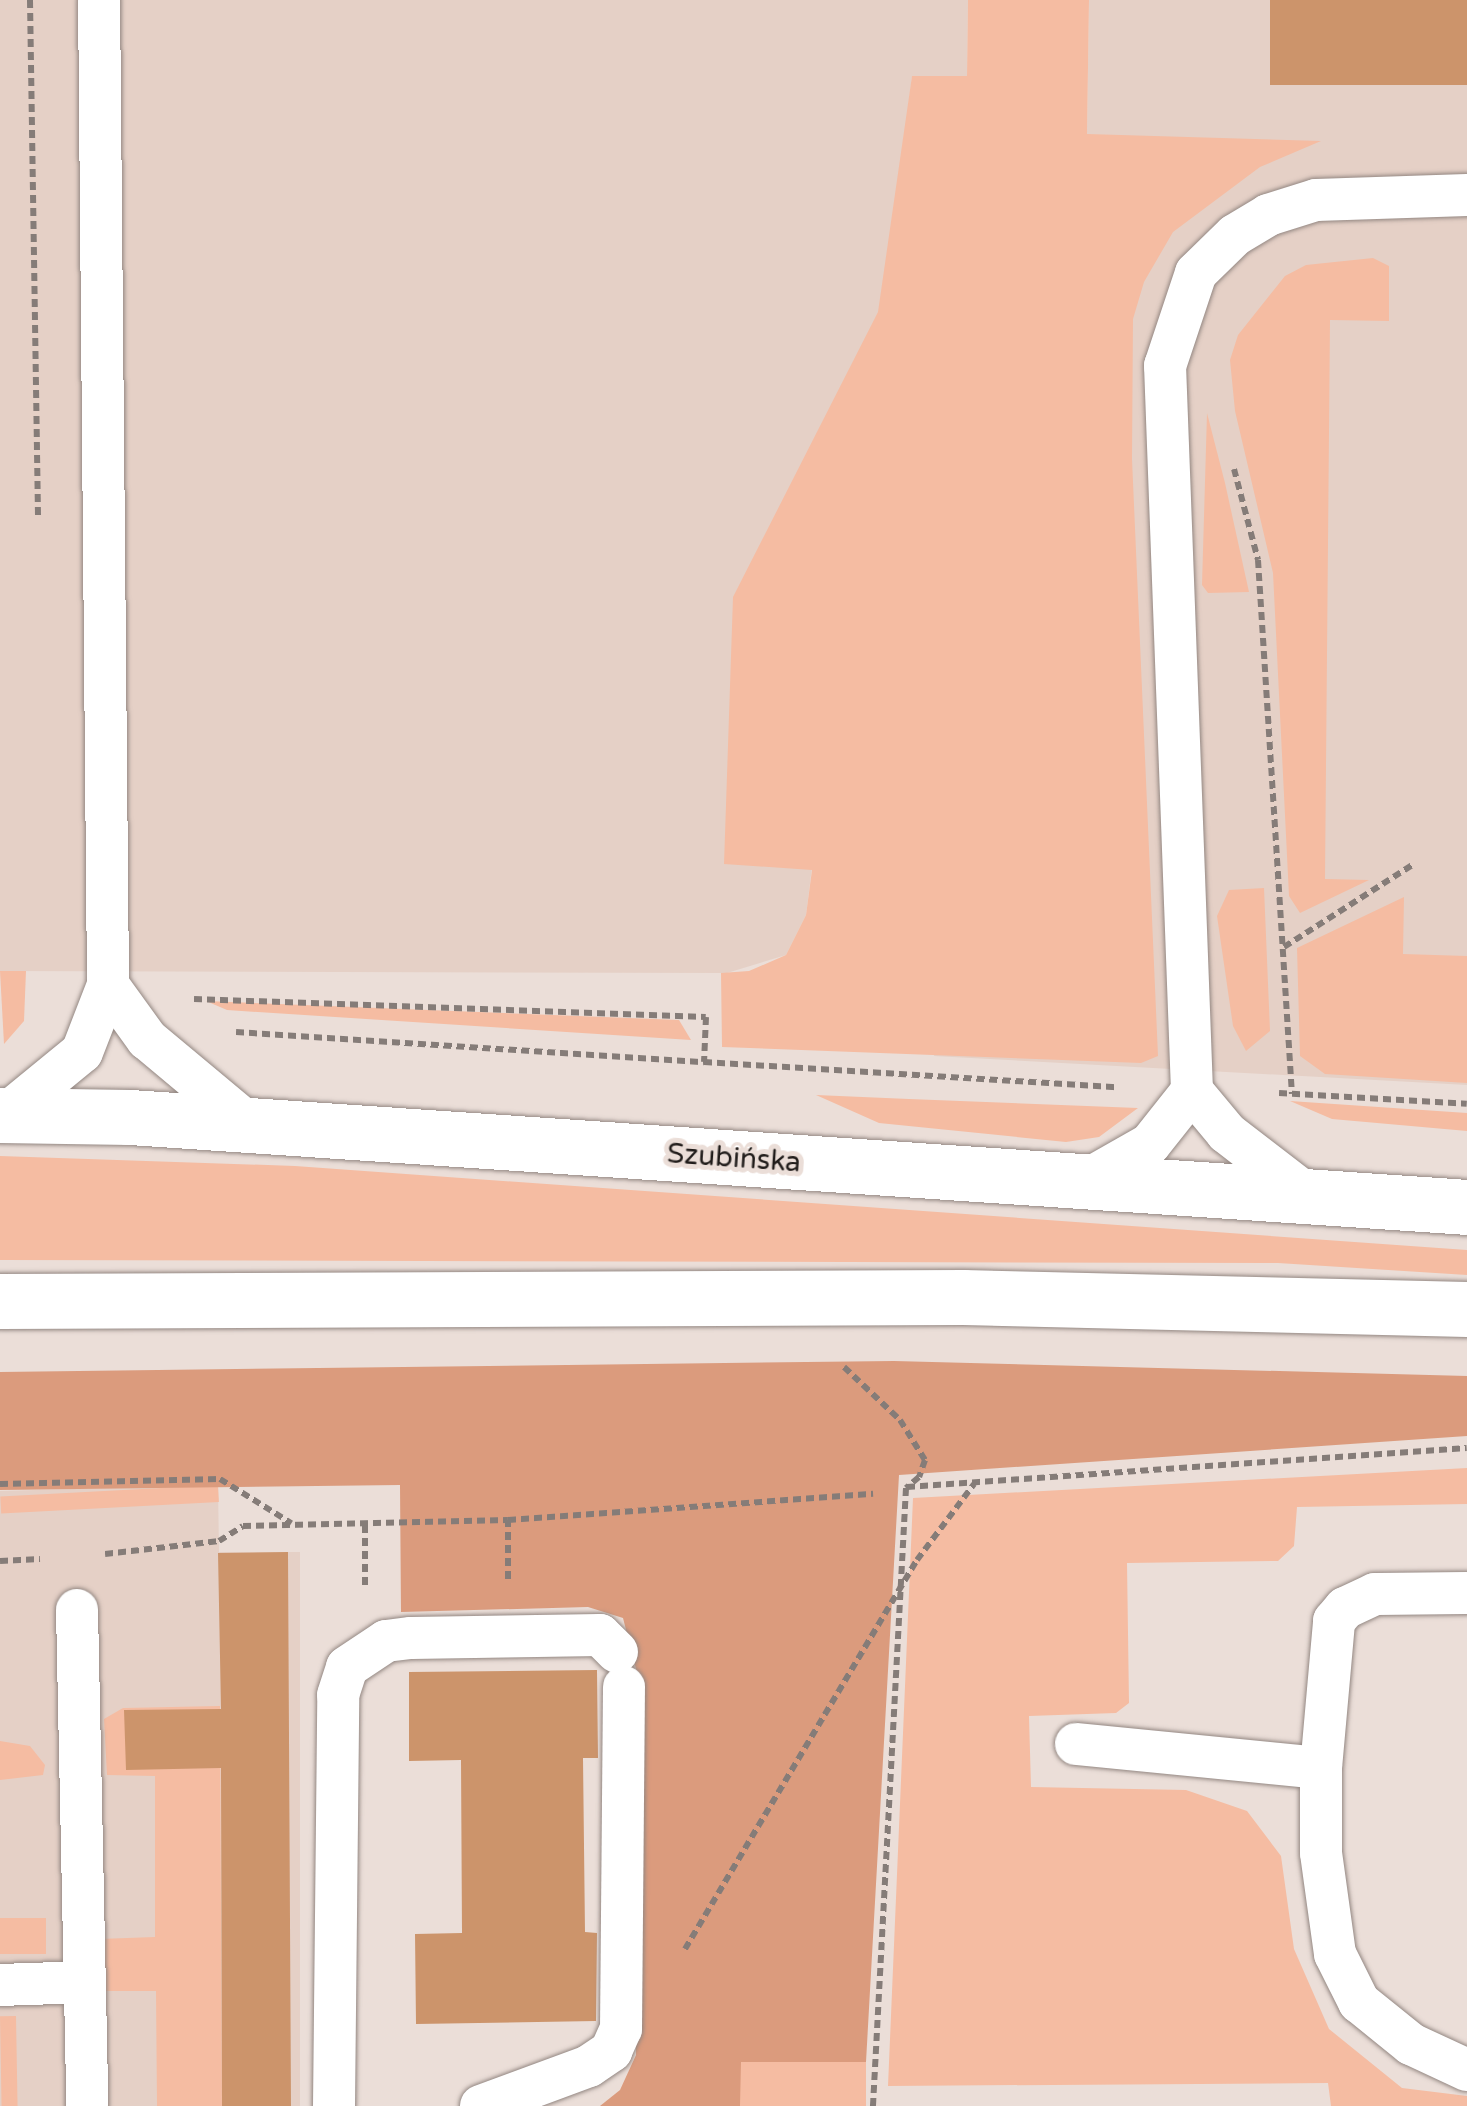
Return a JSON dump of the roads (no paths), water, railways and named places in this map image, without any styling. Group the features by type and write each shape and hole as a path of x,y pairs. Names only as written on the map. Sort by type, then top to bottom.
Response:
{"main road":[{"name":"Szubińska","path":"2,1116 250,1125 1467,1207"},
{"path":"0,1301 963,1297 1467,1309"}],"lane":[{"path":"2,1116 82,1052 118,1001 99,0"},
{"path":"1310,1197 1227,1133 1192,1091 1165,448 1165,366 1175,321 1196,273 1235,235 1268,215 1316,200 1467,195"},
{"path":"118,1001 250,1125"},
{"path":"1084,1182 1150,1144 1192,1091"},
{"path":"1467,1593 1375,1594 1344,1608 1334,1621 1322,1768 1322,1853 1334,1954 1359,2002 1410,2044 1467,2070"},
{"path":"78,1610 87,2106"},
{"path":"334,2106 338,1695 346,1667 386,1640 600,1635 620,1669 621,2028 611,2052 589,2066 481,2106"},
{"path":"1076,1744 1226,1754 1322,1768"},
{"path":"0,1985 84,1982"}]}
